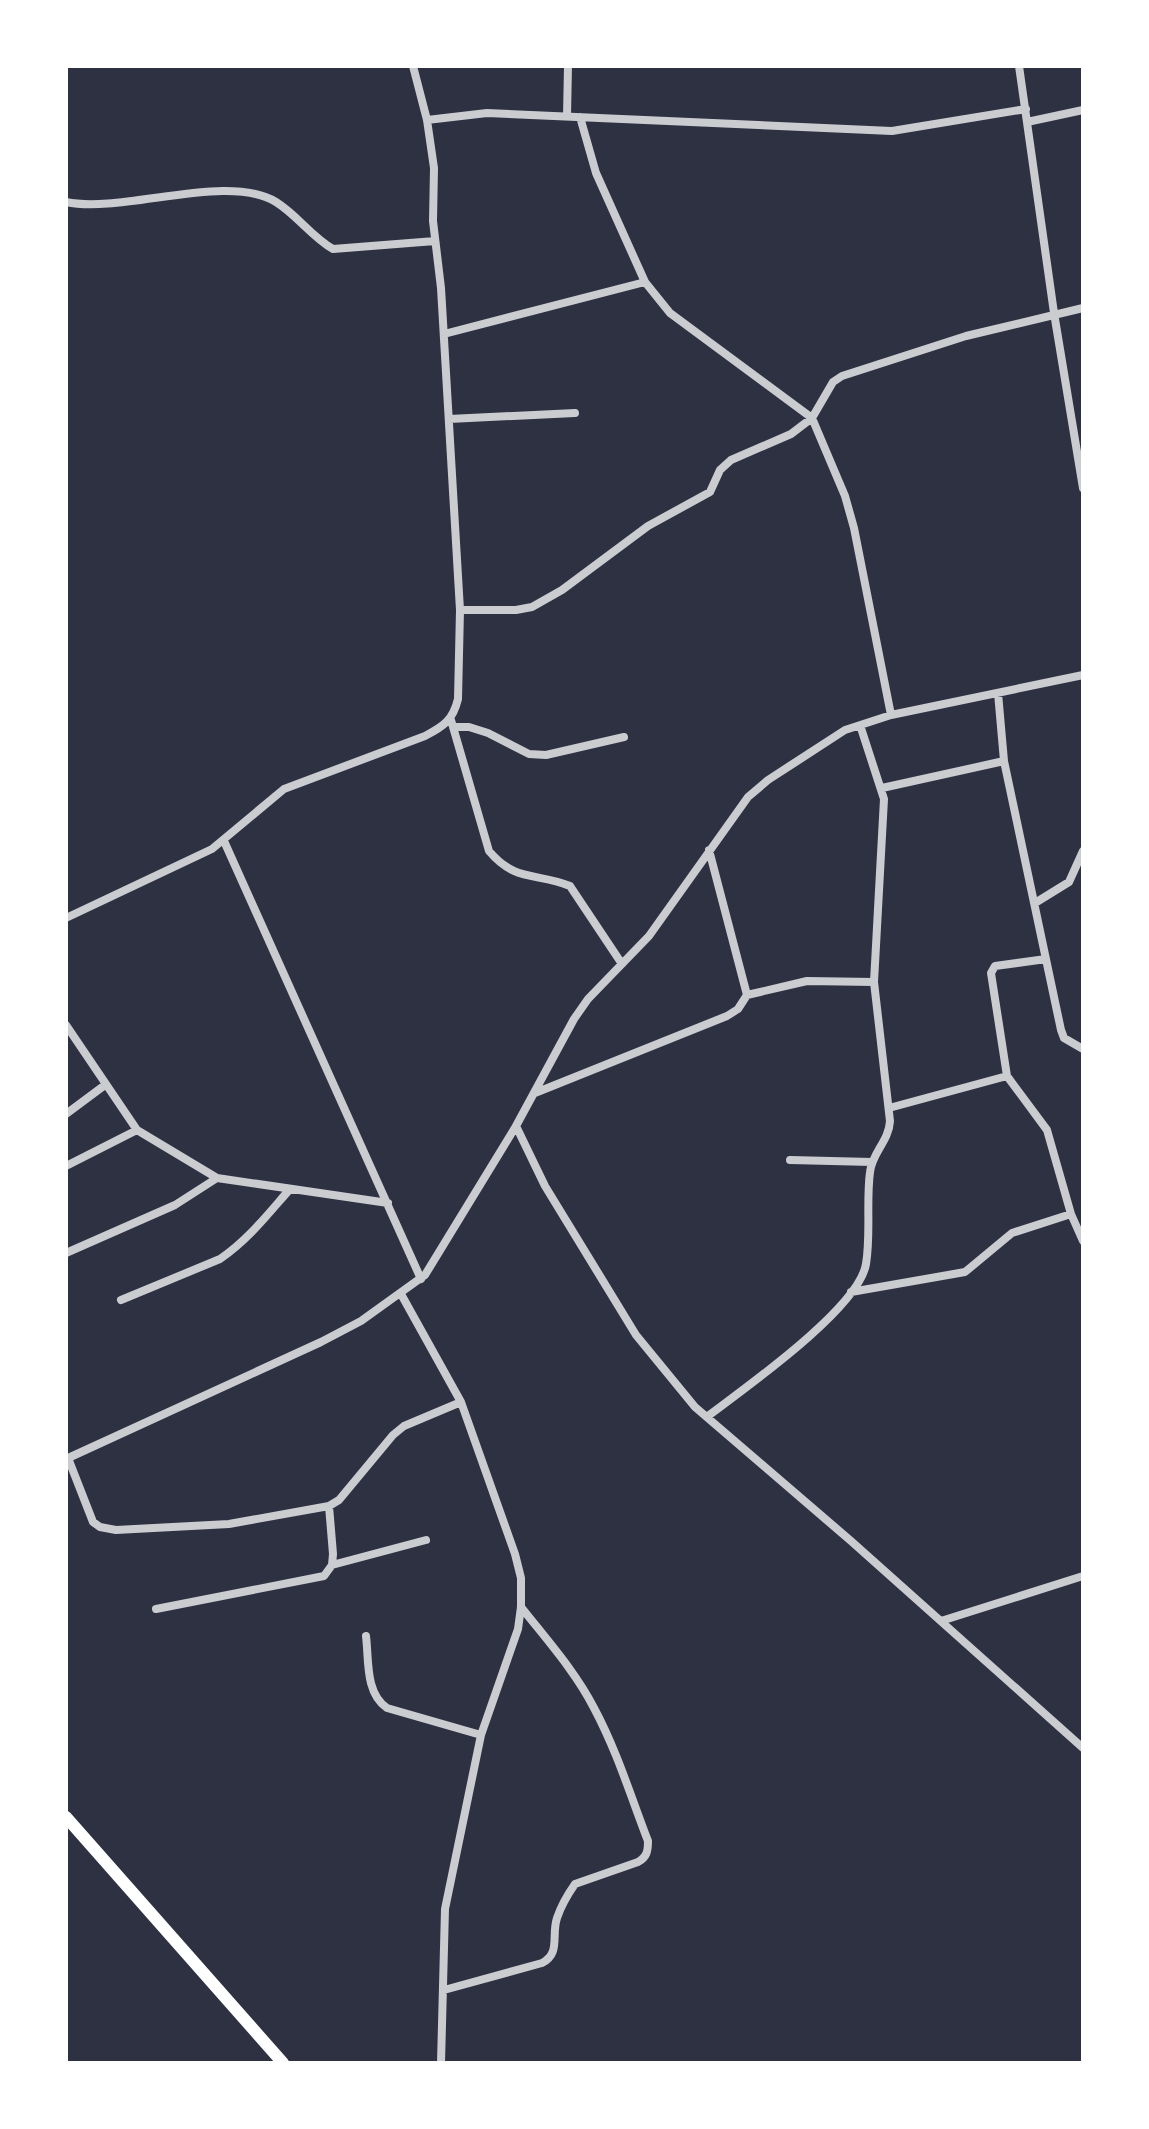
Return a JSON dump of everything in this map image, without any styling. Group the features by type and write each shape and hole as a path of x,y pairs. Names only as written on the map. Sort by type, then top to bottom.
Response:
{"main road":[{"path":"66,1817 283,2063"}],"street":[{"path":"413,66 427,120 434,168 435,241 444,334 460,610 458,699 452,723 489,851 513,873 570,886 622,964"},
{"path":"567,116 568,66"},
{"path":"1019,66 1054,313 1083,488"},
{"path":"427,120 487,113 892,131 1026,109"},
{"path":"1027,122 1083,110"},
{"path":"580,117 596,173 645,282 670,313 812,418 848,507 891,715"},
{"path":"66,202 94,204 219,192 249,193 275,201 333,249 435,241"},
{"path":"444,334 645,282"},
{"path":"460,610 532,607 562,590 648,526 710,492 720,470 731,460 781,439 812,418 827,389 842,376 966,336 1083,308"},
{"path":"449,419 575,413"},
{"path":"461,1402 404,1426 339,1500 329,1506 229,1524 100,1527 93,1522 67,1458 321,1342 361,1321 423,1277 516,1126 574,1019 588,999 649,936 735,812 768,780 845,730 860,725 891,715 1083,675"},
{"path":"998,693 1004,761 1064,1038 1083,1049"},
{"path":"66,918 212,849 284,789 452,723 488,733 529,754 546,755 624,737"},
{"path":"708,1416 800,1347 851,1292 866,1265 872,1162 889,1132 889,1108 874,982 884,809 882,788 860,725"},
{"path":"882,788 1004,761"},
{"path":"224,841 423,1277"},
{"path":"709,850 747,995"},
{"path":"1035,903 1069,882 1083,851"},
{"path":"1046,959 995,966 992,969 1007,1076 1047,1130 1071,1214 1083,1241"},
{"path":"534,1094 727,1016 738,1009 747,995 807,981 874,982"},
{"path":"66,1025 137,1130 217,1178 388,1203"},
{"path":"889,1108 1007,1076"},
{"path":"66,1114 105,1085"},
{"path":"516,1126 545,1186 636,1335 695,1407 1083,1748"},
{"path":"66,1166 137,1130"},
{"path":"790,1160 872,1162"},
{"path":"66,1253 175,1205 217,1178"},
{"path":"121,1300 220,1259 234,1250 290,1189"},
{"path":"851,1292 965,1272 1012,1233 1071,1214"},
{"path":"401,1294 461,1402 521,1578 518,1629 481,1735 445,1909 441,2063"},
{"path":"329,1506 332,1565"},
{"path":"156,1609 318,1579 332,1565 426,1540"},
{"path":"941,1621 1083,1576"},
{"path":"444,1990 551,1958 555,1949 557,1918 575,1884 638,1862 648,1850 648,1841 611,1742 593,1706 570,1669 521,1607"},
{"path":"366,1636 371,1687 377,1702 387,1708 481,1735"}]}
